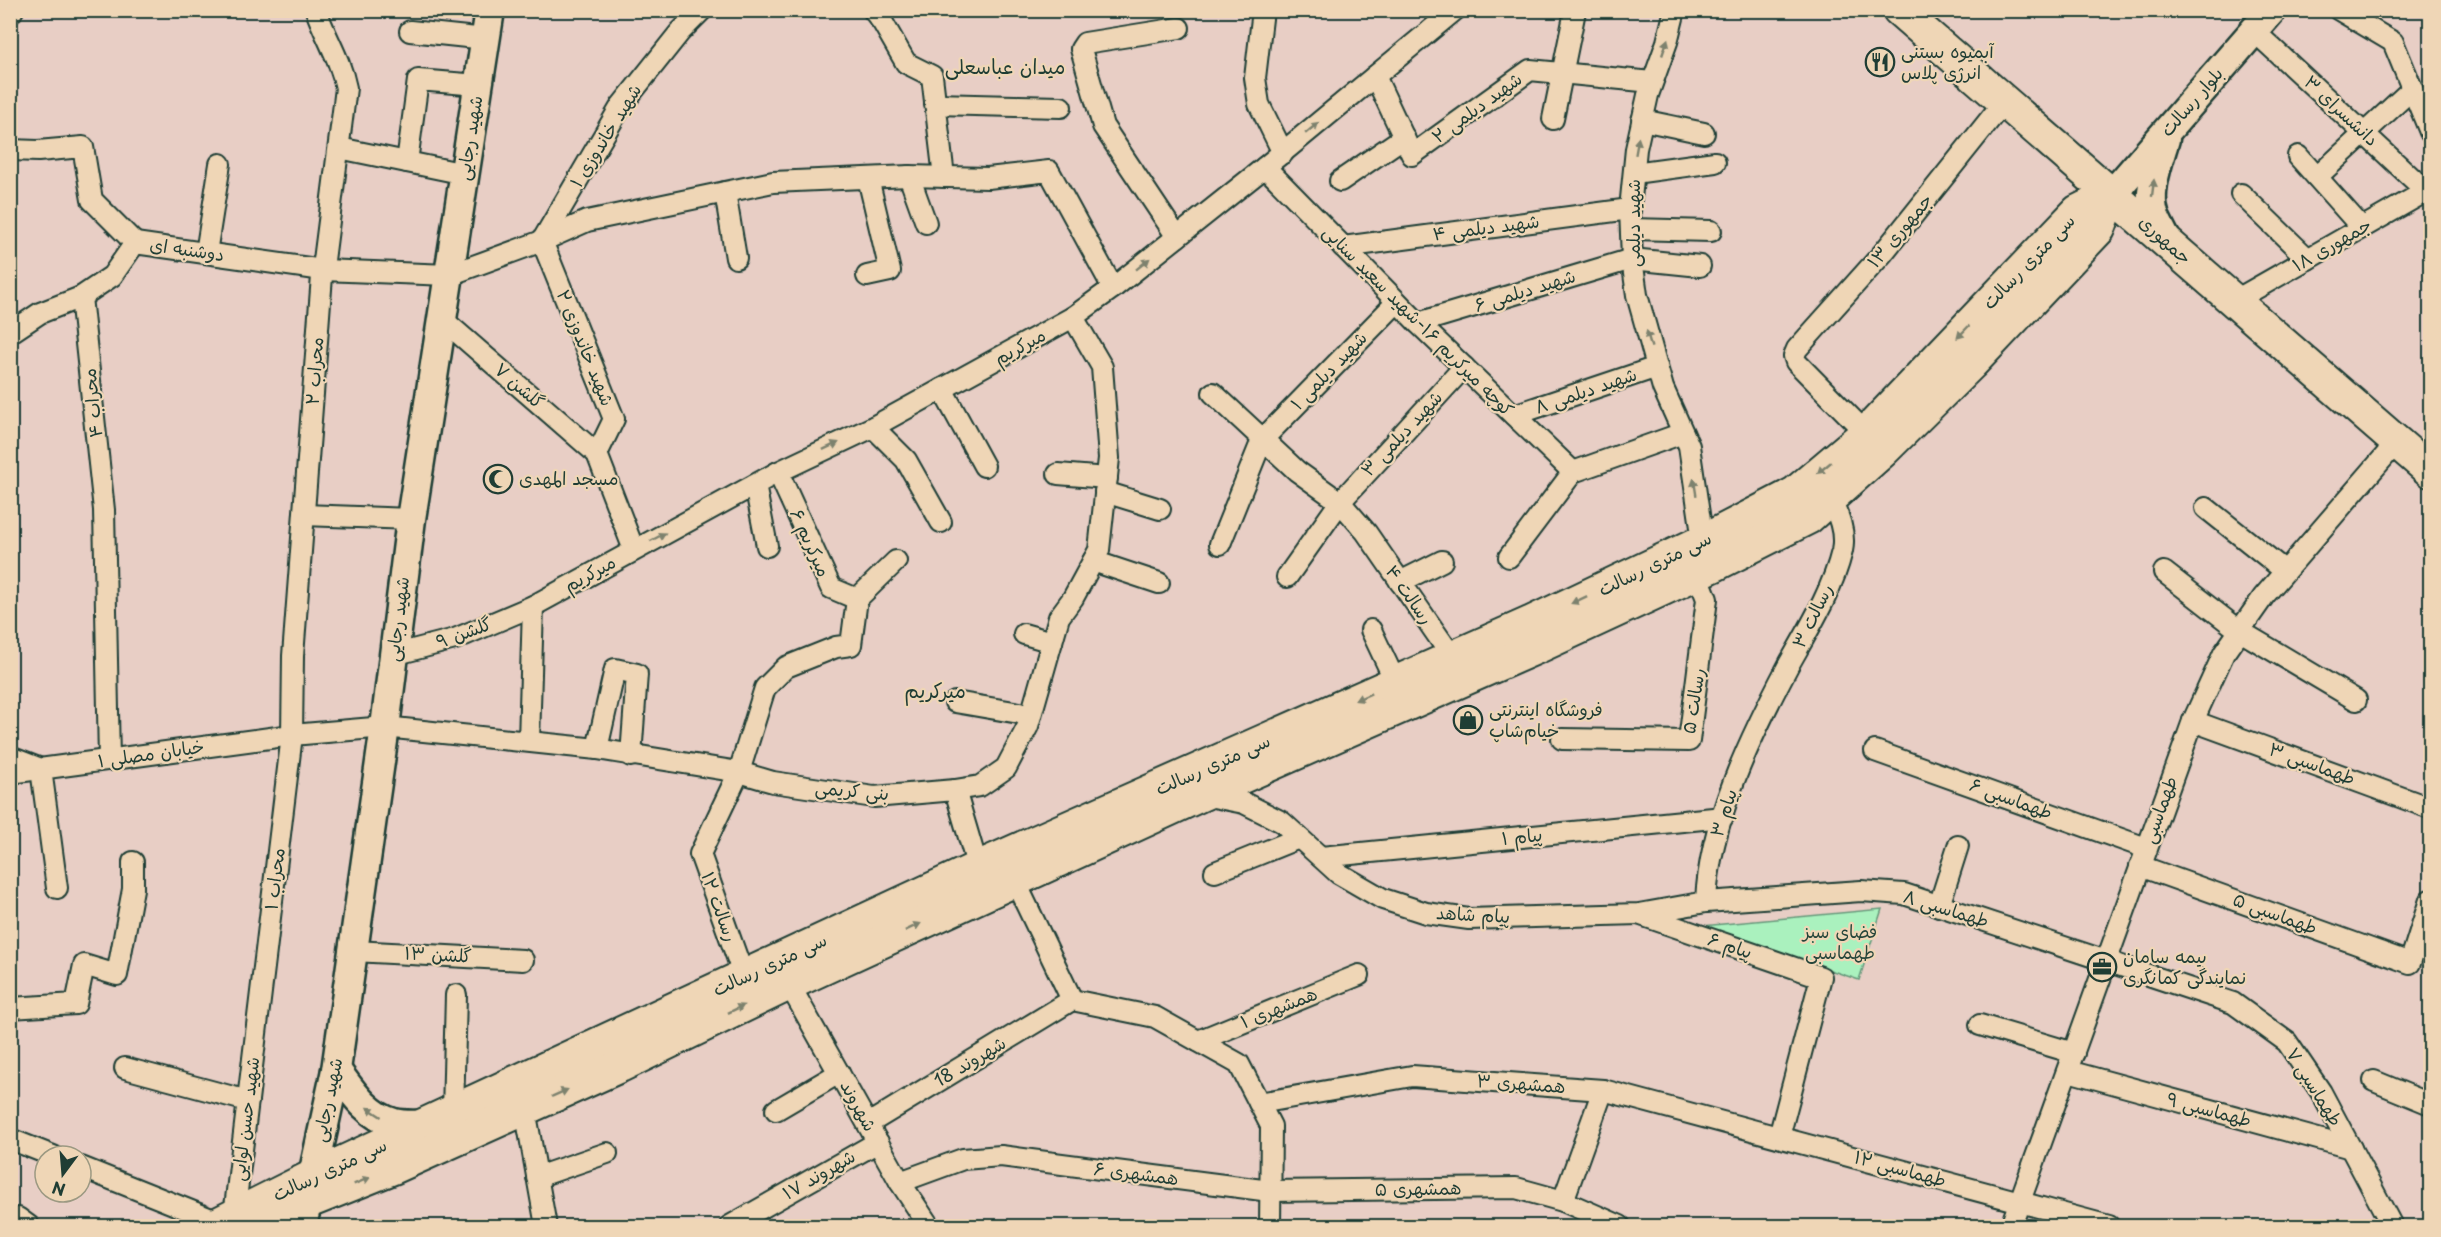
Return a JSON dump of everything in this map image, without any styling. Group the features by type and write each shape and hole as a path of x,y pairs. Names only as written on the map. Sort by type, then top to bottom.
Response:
{"main road":[{"name":"شهید رجایی","path":"307,1202 336,1070 385,727 411,519 490,10"},
{"name":"جمهوری","path":"1899,10 2003,103 2112,194 2430,471"},
{"name":"بلوار رسالت","path":"2112,194 2263,21"},
{"path":"2168,130 2158,162 2152,197 2154,216 2168,243"},
{"name":"سی متری رسالت","path":"267,1227 440,1119 789,984 1202,795 1535,634 1795,493 1866,434 2078,211 2112,194"},
{"name":"سی متری رسالت","path":"223,1222 307,1202 393,1168 525,1109 613,1053 744,977 978,868 1453,658 1535,634 1697,573 1808,518 1883,451 1971,364 2099,229 2112,194"},
{"path":"336,1070 359,1101 393,1123 440,1119"}],"street":[{"path":"10,14 13,10"},
{"name":"۲ محراب","path":"304,515 323,270 346,88 342,65 324,33 316,10"},
{"name":"۱ شهید خاندوزی","path":"542,241 621,105 680,32 702,10"},
{"path":"1263,10 1255,78 1259,104 1283,153"},
{"name":"میرکریم","path":"533,606 778,472 873,427 1073,317 1283,153 1455,10"},
{"name":"شهید دیلمی","path":"1675,10 1642,120 1630,209 1632,259 1637,295 1663,388 1689,446 1703,541"},
{"path":"2339,10 2393,42 2430,132"},
{"path":"1553,119 1575,11"},
{"path":"884,15 906,63 932,76 944,177"},
{"name":"۳ دانشسرای","path":"2263,21 2364,133 2428,190"},
{"path":"1177,237 1103,126 1081,49 1085,43 1179,28"},
{"path":"410,31 486,39"},
{"name":"۲ شهید دیلمی","path":"1340,181 1408,146 1530,70 1652,82"},
{"path":"1375,75 1408,146"},
{"path":"407,162 418,80 478,85"},
{"path":"2317,177 2412,89"},
{"name":"۱۳ جمهوری","path":"1866,434 1796,362 1794,356 1797,349 1883,253 2003,103"},
{"path":"936,104 1061,107"},
{"path":"1642,120 1704,133"},
{"path":"10,150 38,151 83,147 92,200 135,243"},
{"path":"339,148 465,174"},
{"path":"2298,156 2362,228"},
{"path":"1634,173 1715,162"},
{"path":"206,253 219,164"},
{"name":"کوچه میرکریم ۱۶-شهید سعید سنایی","path":"1265,167 1418,323 1573,472"},
{"path":"449,275 542,241 587,221 773,182 909,176 988,178 1049,171 1113,288"},
{"path":"909,176 926,224"},
{"path":"867,276 890,271 868,178"},
{"name":"جمهوری ۱۸","path":"2234,301 2428,190"},
{"path":"725,192 736,258"},
{"path":"2241,194 2308,259"},
{"name":"۴ شهید دیلمی","path":"1343,246 1630,209"},
{"path":"1631,229 1711,231"},
{"name":"۲ شهید خاندوزی","path":"542,241 614,419 597,454"},
{"name":"دوشنبه ای","path":"10,333 40,313 81,297 112,276 135,243 323,270 449,275"},
{"path":"1632,259 1700,266"},
{"name":"۶ شهید دیلمی","path":"1418,323 1632,259"},
{"name":"۴ محراب","path":"81,297 104,510 109,760"},
{"name":"شهید دیلمی ۱","path":"1262,440 1397,302"},
{"name":"بنی کریمی","path":"385,727 597,749 739,772 773,782 874,797 980,786 1006,768 1028,726 1059,617 1073,598 1099,550 1109,458 1102,367 1073,317"},
{"name":"۷ گلشن","path":"441,318 597,454"},
{"name":"شهید دیلمی ۳","path":"1287,577 1340,502 1464,367"},
{"name":"۸ شهید دیلمی","path":"1514,416 1657,367"},
{"path":"942,390 984,466"},
{"name":"۴ رسالت","path":"1213,393 1298,471 1340,502 1366,532 1453,658"},
{"path":"873,427 906,460 941,522"},
{"path":"1509,558 1573,472 1683,433"},
{"path":"1220,544 1262,440"},
{"name":"طهماسبی","path":"2012,1227 2193,721 2224,653 2264,596 2397,442"},
{"path":"597,454 634,550"},
{"name":"میرکریم ۶","path":"778,472 831,588 857,599"},
{"path":"1058,474 1106,485 1160,509"},
{"path":"755,485 767,546"},
{"name":"۳ رسالت","path":"1755,728 1821,605 1842,549 1840,519 1830,498"},
{"path":"2206,508 2285,571"},
{"path":"304,515 411,519"},
{"name":"۱ محراب","path":"258,1022 292,735 293,656 304,515"},
{"path":"857,599 896,561"},
{"path":"1093,561 1159,584"},
{"path":"1400,582 1442,561"},
{"path":"2164,572 2240,631 2356,700"},
{"name":"۵ رسالت","path":"1562,740 1689,741 1707,599 1697,573"},
{"name":"۱۲ رسالت","path":"744,977 700,854 739,772 765,688 786,668 836,647 851,645 857,599"},
{"path":"529,741 533,606"},
{"name":"۹ گلشن","path":"393,655 455,639 533,606"},
{"path":"1371,630 1396,683"},
{"path":"1024,634 1052,642"},
{"path":"597,749 615,669 637,674 631,756"},
{"path":"956,702 1031,715"},
{"name":"۳ طهماسبی","path":"2193,721 2430,808"},
{"name":"خیابان مصلی ۱","path":"10,773 292,735 385,727"},
{"name":"۳ پیام","path":"1706,902 1707,875 1723,817 1755,728"},
{"name":"۶ طهماسبی","path":"1875,751 2143,857"},
{"path":"10,757 41,769 57,888"},
{"path":"955,790 978,868"},
{"name":"پیام شاهد","path":"1202,795 1244,803 1282,822 1338,873 1383,899 1426,913 1469,919 1638,914 1706,902"},
{"name":"۱ پیام","path":"1321,857 1723,817"},
{"path":"1215,872 1299,838"},
{"path":"1939,906 1958,846"},
{"name":"۵ طهماسبی","path":"2143,857 2410,963 2430,900"},
{"path":"10,1008 76,1004 84,965 117,975 133,889 133,862"},
{"path":"1015,881 1072,1000 1155,1017 1239,1064 1270,1126 1270,1227"},
{"name":"۸ طهماسبی","path":"1706,902 1861,891 1904,894 2108,961"},
{"name":"۶ پیام","path":"1638,914 1821,977 1779,1137"},
{"name":"۱۳ گلشن","path":"354,951 523,960"},
{"name":"۷ طهماسبی","path":"2108,961 2233,1003 2286,1042 2321,1092 2392,1227"},
{"name":"۱ همشهری","path":"1198,1041 1359,975"},
{"name":"شهروند","path":"789,984 900,1182 929,1227"},
{"path":"440,1119 456,995"},
{"name":"شهروند 18","path":"868,1124 1072,1000"},
{"name":"شهید حسن لوایی","path":"223,1222 248,1101 258,1022"},
{"name":"۹ طهماسبی","path":"1980,1025 2071,1062 2351,1148"},
{"path":"125,1068 248,1101"},
{"path":"776,1110 839,1073"},
{"name":"۳ همشهری","path":"1259,1103 1412,1076 1604,1090 1779,1137"},
{"path":"2374,1081 2430,1104"},
{"path":"1563,1201 1604,1090"},
{"path":"525,1109 546,1227"},
{"name":"۱۲ طهماسبی","path":"1779,1137 2109,1227"},
{"path":"10,1139 33,1148"},
{"name":"شهروند ۱۷","path":"730,1227 878,1142"},
{"path":"537,1178 607,1153"},
{"name":"۶ همشهری","path":"900,1182 963,1159 1001,1156 1270,1191"},
{"path":"93,1172 223,1222"},
{"name":"۵ همشهری","path":"1270,1191 1516,1188 1563,1201 1620,1227"}],"green space":[{"name":"فضای سبز طهماسبی","path":"1882,909 1859,980 1702,926"}],"place":[{"name":"آبمیوه بستنی انرژی پلاس","path":"1880,62"},
{"name":"مسجد المهدی","path":"498,479"},
{"name":"فروشگاه اینترنتی خیام‌شاپ","path":"1468,720"},
{"name":"بیمه سامان نمایندگی کمانگری","path":"2102,967"}],"district":[{"name":"میدان عباسعلی","path":"1005,67"},
{"name":"میرکریم","path":"935,691"}]}
